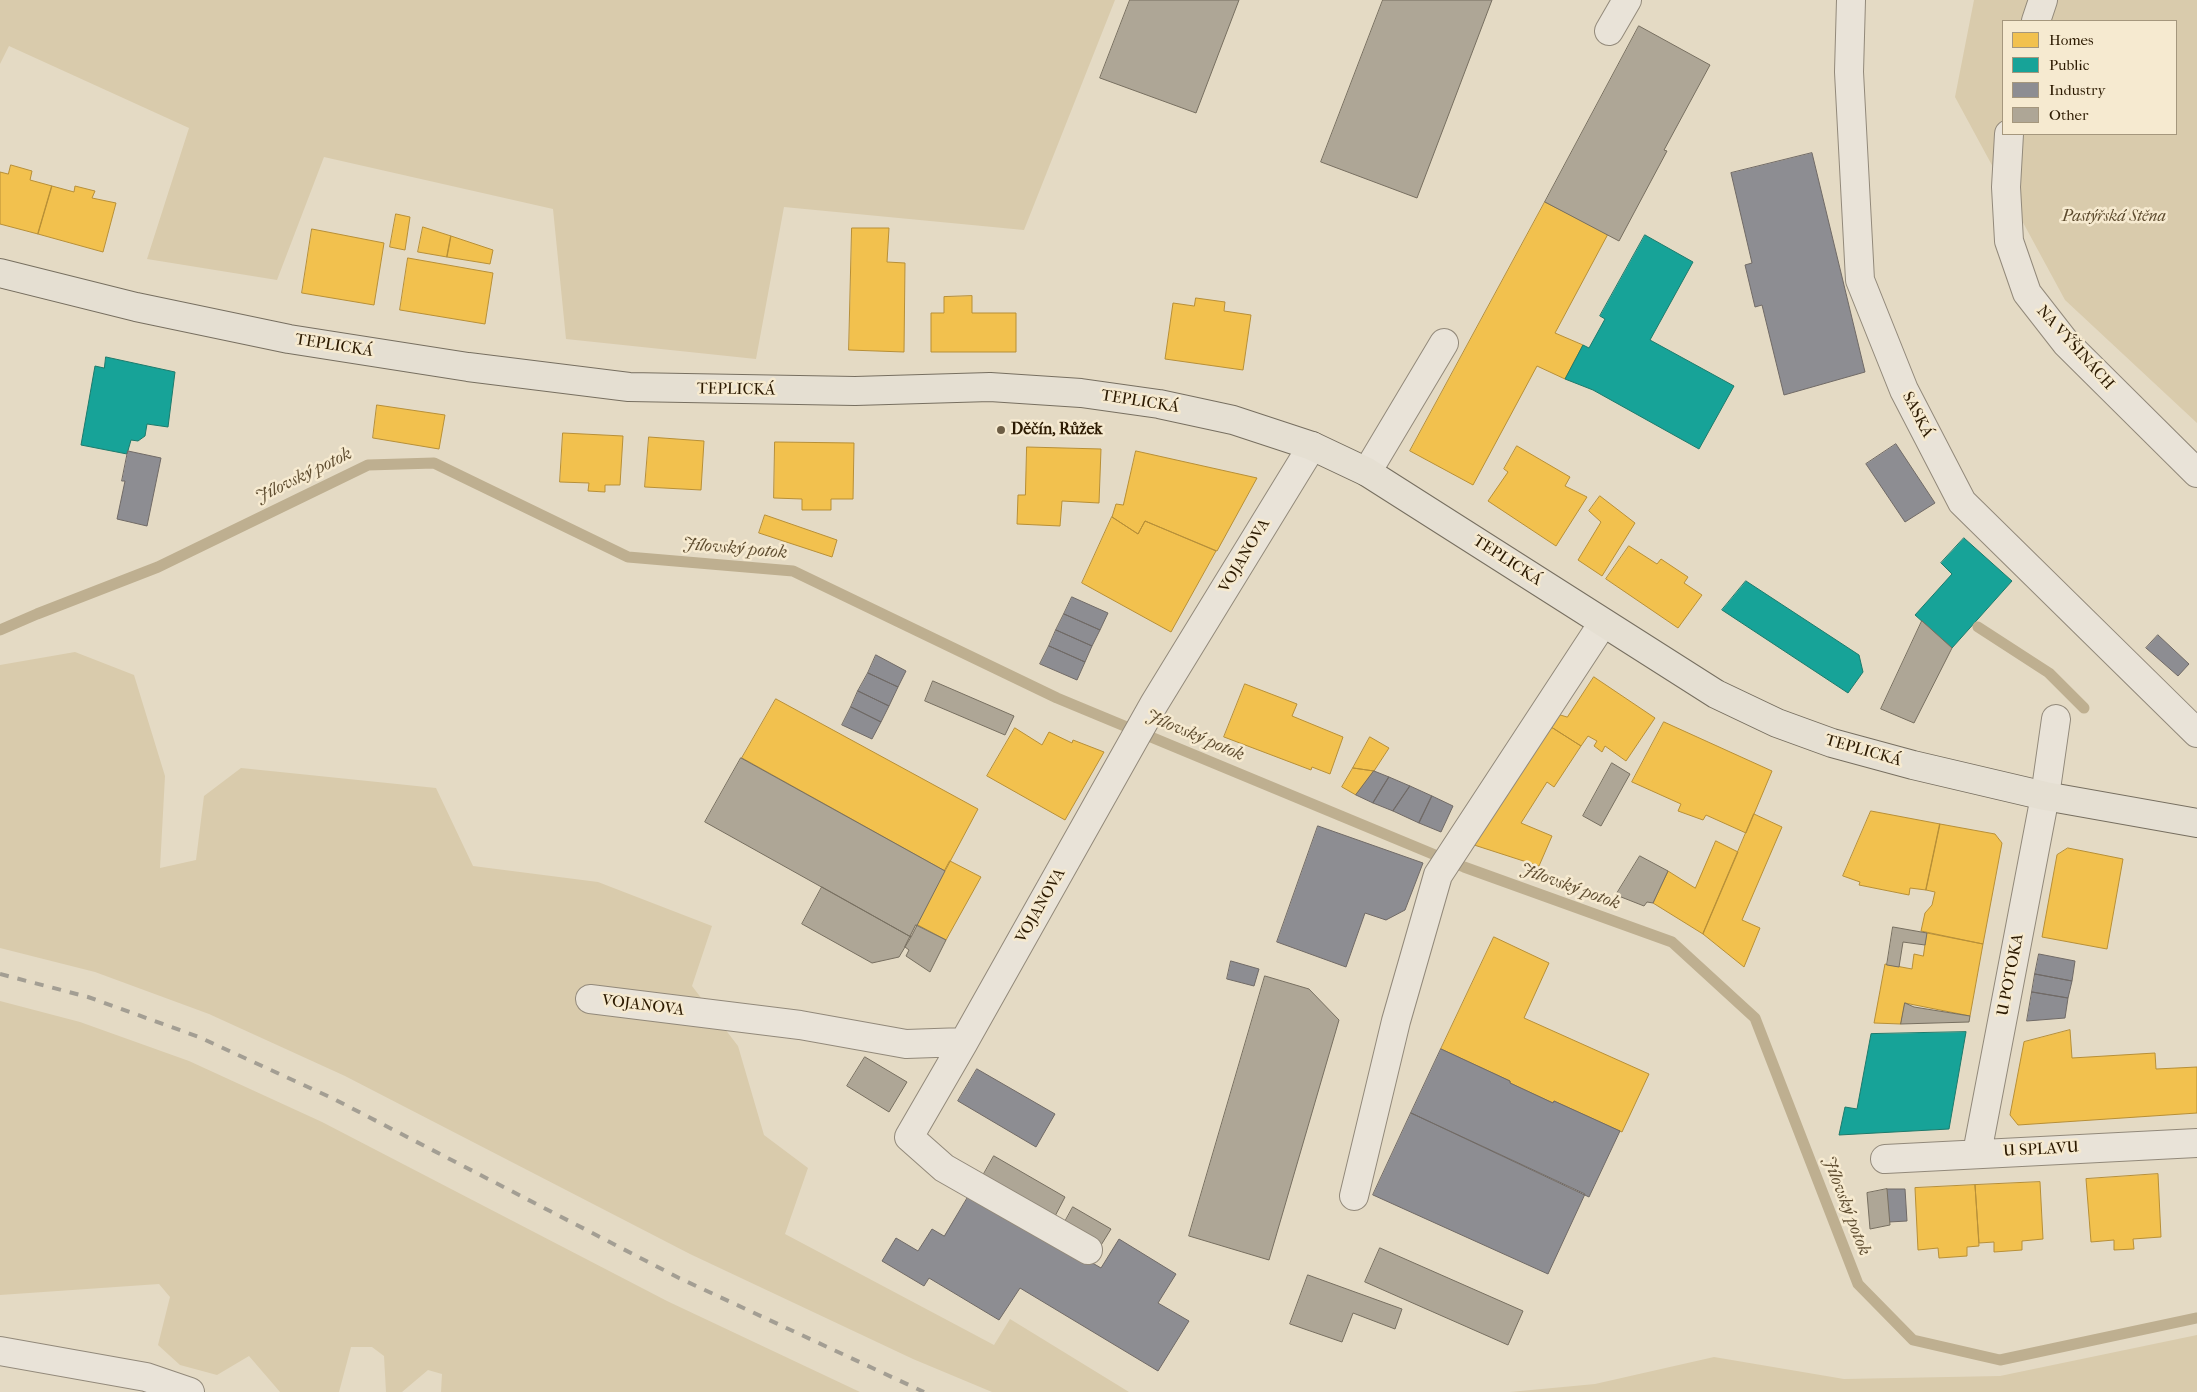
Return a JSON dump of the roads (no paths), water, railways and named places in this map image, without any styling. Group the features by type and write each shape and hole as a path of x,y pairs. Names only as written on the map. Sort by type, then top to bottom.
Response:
{"main road":[{"name":"TEPLICKÁ","path":"0,273 136,307 289,339 468,367 628,387 855,392 990,387 1082,393 1159,404 1233,420 1312,446 1367,472 1716,694 1777,723 1832,743 1913,765 2045,796 2197,823"}],"street":[{"path":"1609,31 1626,0"},
{"name":"SASKÁ","path":"1850,0 1849,72 1860,280 1904,390 1962,502 2197,733"},
{"path":"2036,20 2043,0"},
{"name":"NA VÝŠINÁCH","path":"2009,135 2006,187 2010,241 2027,293 2066,343 2197,473"},
{"path":"1367,472 1444,343"},
{"name":"VOJANOVA","path":"590,999 800,1025 906,1044 964,1042 1126,757 1154,704 1312,446"},
{"path":"1354,1196 1396,1020 1438,876 1603,623"},
{"name":"U POTOKA","path":"1977,1154 2045,796 2056,719"},
{"path":"964,1042 908,1137 944,1168 1088,1250"},
{"name":"U SPLAVU","path":"1885,1159 2197,1142"},
{"path":"0,1351 146,1377 190,1392"}],"waterway":[{"name":"Jílovský potok","path":"0,630 158,567 368,465 434,463 628,557 793,571 1057,698 1464,867 1672,942 1755,1018 1858,1284 1913,1340 2000,1360 2197,1318"},
{"path":"1978,627 2049,673 2084,708"}],"railway":[{"path":"0,974 88,997 199,1037 334,1099 679,1278 924,1392"}],"place":[{"name":"Děčín, Růžek","path":"1001,430"}],"park label":[{"name":"Pastýřská Stěna","path":"2114,217"}]}
